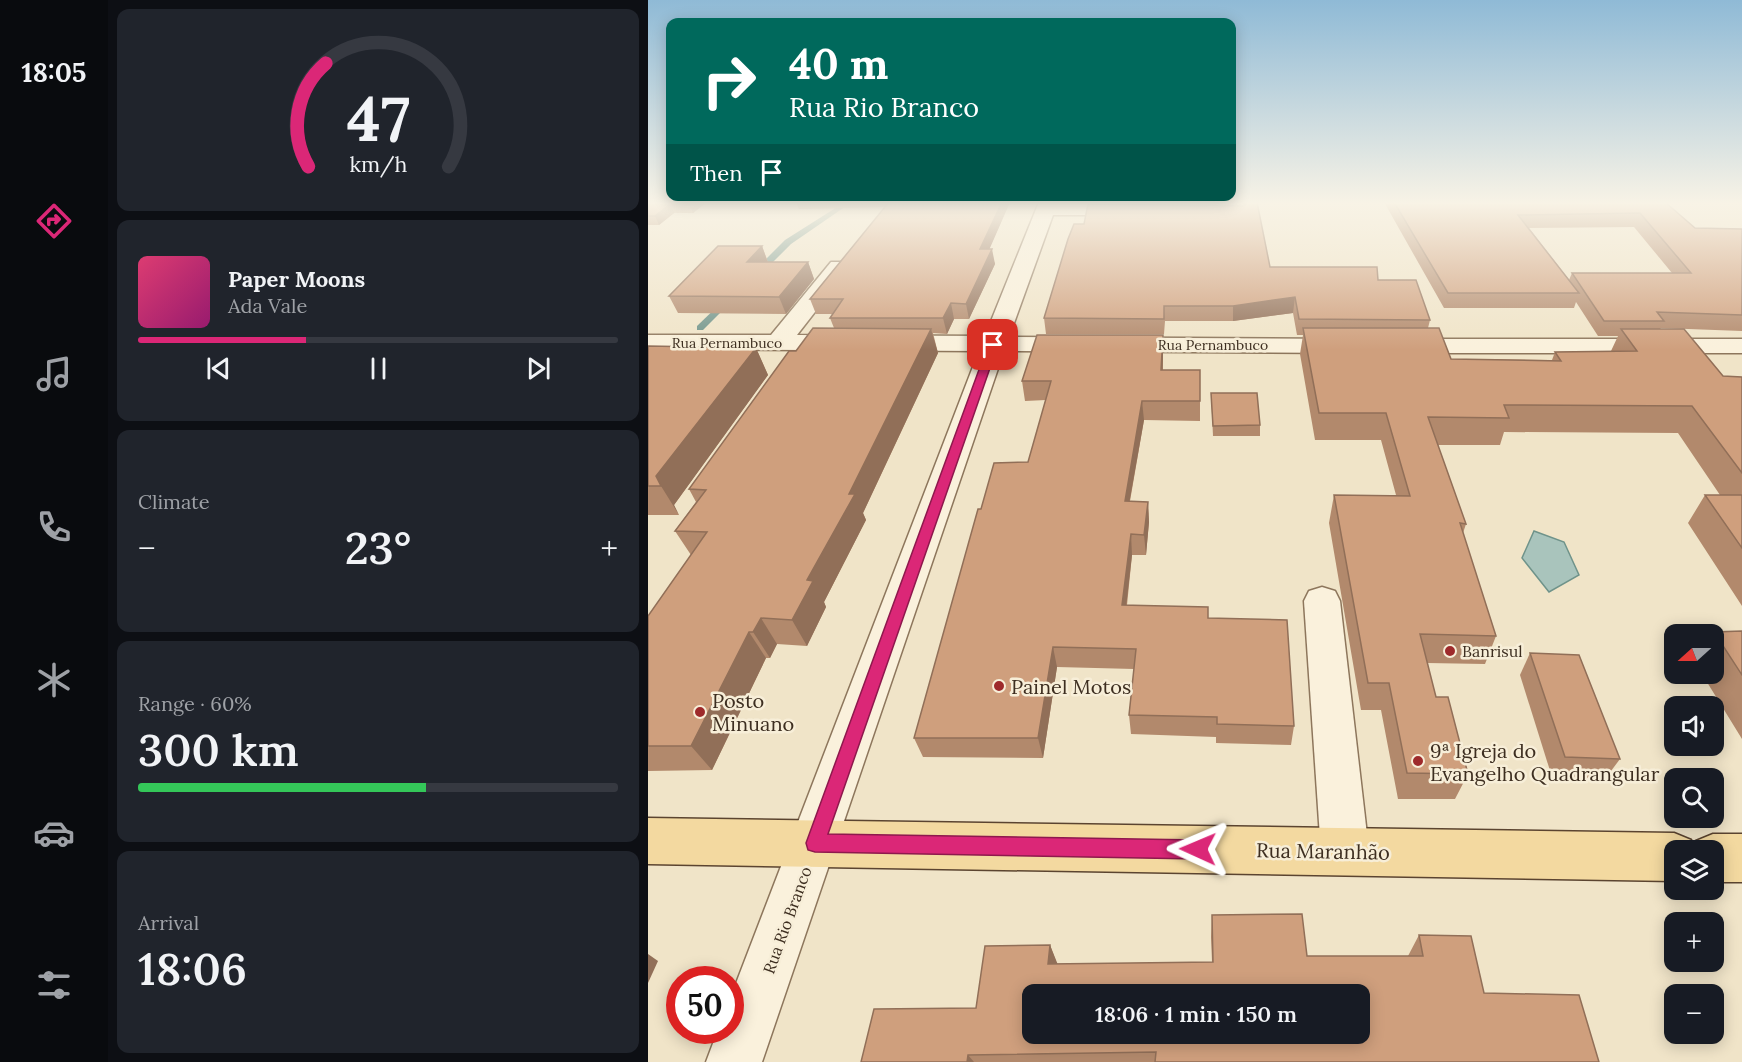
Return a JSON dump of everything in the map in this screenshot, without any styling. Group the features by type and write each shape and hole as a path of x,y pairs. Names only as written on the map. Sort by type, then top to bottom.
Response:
{"main road":[{"name":"Rua Maranhão","path":"648,841 1664,857"},
{"path":"1724,858 1742,858"}],"street":[{"path":"791,351 852,252"},
{"name":"Rua Rio Branco","path":"734,1062 993,345 1029,252"},
{"name":"Rua Pernambuco","path":"657,343 791,351 993,345 1742,346"},
{"path":"648,362 657,343"},
{"path":"1322,601 1345,852"}],"water":[{"path":"1534,531 1564,542 1579,575 1549,592 1522,558"}],"building":[{"path":"713,252 757,252 747,262 808,262 779,297 669,296"},
{"path":"849,252 991,252 966,304 951,303 943,318 830,318 843,299 810,299"},
{"path":"1064,252 1267,252 1270,267 1377,267 1378,280 1416,280 1430,320 1299,319 1295,297 1233,306 1164,306 1164,319 1044,318"},
{"path":"1423,252 1547,252 1579,293 1448,293"},
{"path":"1673,252 1742,252 1742,315 1657,312 1664,321 1604,321 1572,273 1691,273"},
{"path":"813,328 931,329 849,494 855,494 807,580 813,581 792,620 761,618 753,632 749,632 691,746 648,746 648,616 707,532 675,531 706,490 689,489 789,351 796,351"},
{"path":"1303,328 1439,328 1451,359 1561,361 1555,352 1637,351 1621,329 1684,329 1723,376 1742,377 1742,473 1692,406 1504,405 1509,418 1428,417 1466,524 1460,523 1496,636 1420,634 1436,697 1448,697 1468,774 1407,773 1389,683 1368,683 1334,495 1410,496 1386,413 1319,413"},
{"path":"1037,335 1163,335 1161,370 1200,370 1200,401 1142,401 1125,501 1148,502 1144,535 1131,534 1122,605 1208,607 1208,618 1287,620 1294,726 1217,724 1217,717 1129,715 1136,649 1053,647 1038,738 914,738 978,509 981,509 994,463 1028,462 1051,381 1022,381"},
{"path":"648,346 756,348 656,476 661,486 648,486"},
{"path":"1211,393 1257,393 1260,425 1213,426"},
{"path":"1705,495 1742,495 1742,548"},
{"path":"1742,631 1742,675 1724,647 1724,632"},
{"path":"1530,653 1579,655 1620,759 1565,757"},
{"path":"1302,914 1307,956 1423,956 1419,935 1471,936 1484,993 1579,995 1599,1062 1155,1062 1156,1052 968,1055 967,1062 861,1062 874,1009 976,1008 985,946 1050,945 1048,964 1213,962 1212,915"}],"waterway":[{"path":"758,272 778,252"},
{"path":"700,328 726,303"}],"place":[{"name":"Banrisul","path":"1450,651"},
{"name":"Painel Motos","path":"999,686"},
{"name":"Posto Minuano","path":"700,712"},
{"name":"9ª Igreja do Evangelho Quadrangular","path":"1418,761"}],"route":[{"path":"993,345 815,843 1198,849"}]}
